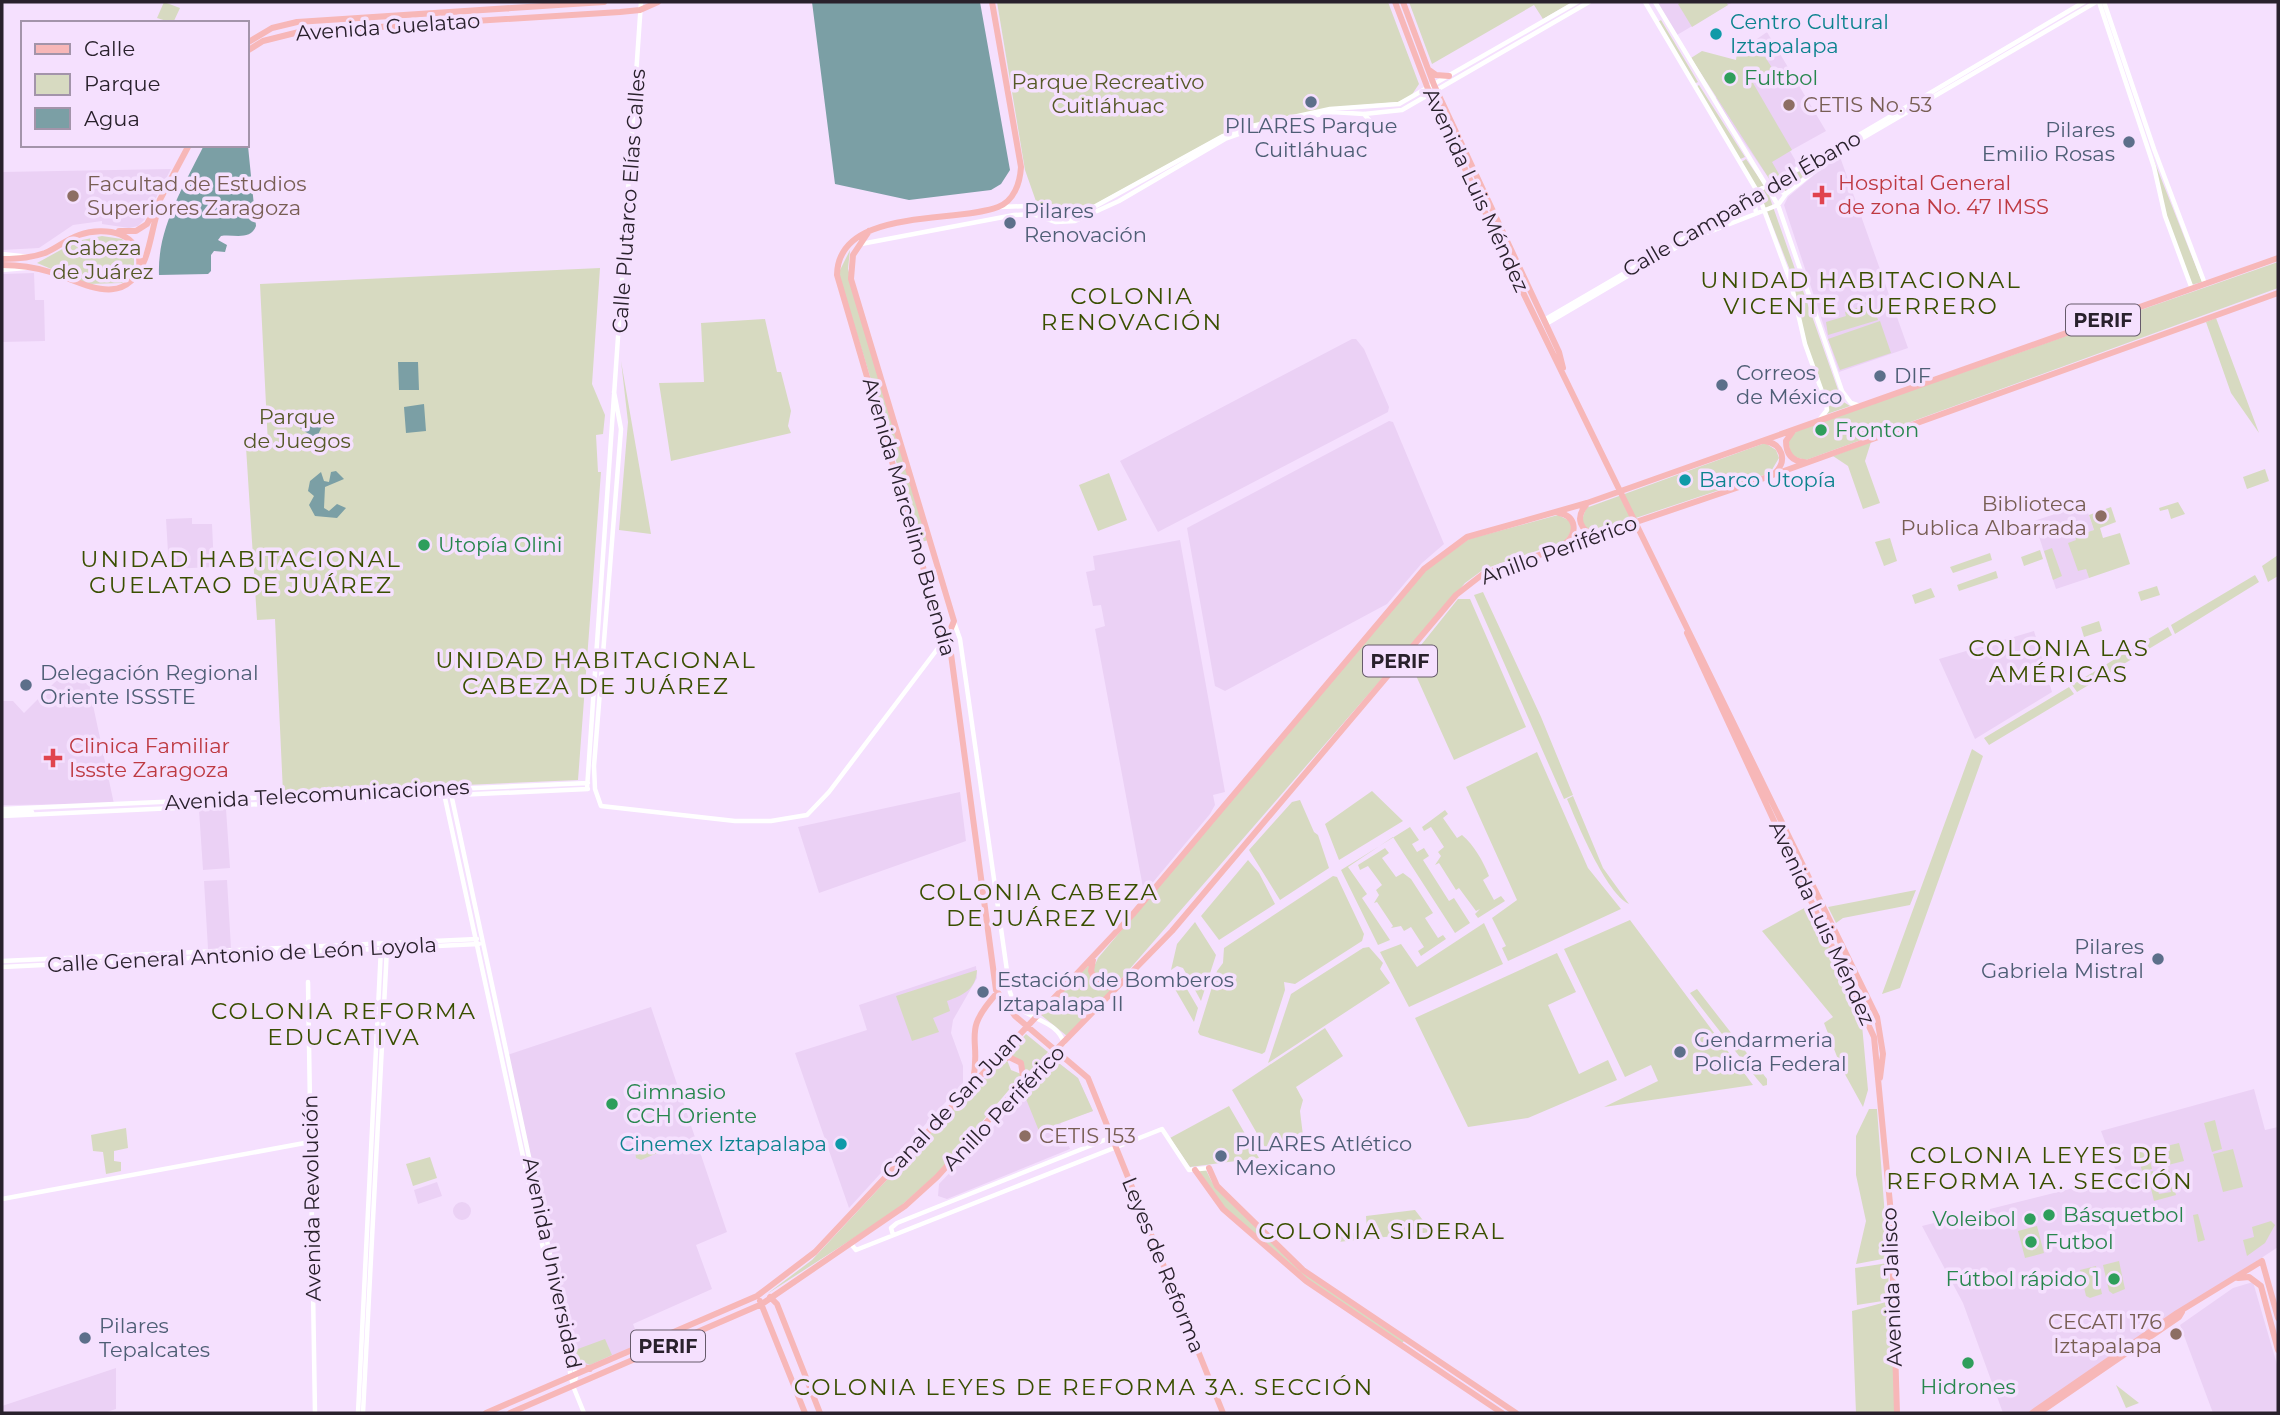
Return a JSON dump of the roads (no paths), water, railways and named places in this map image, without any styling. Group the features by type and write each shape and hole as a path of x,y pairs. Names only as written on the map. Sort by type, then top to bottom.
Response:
{"main road":[{"name":"Avenida Guelatao","path":"248,42 272,28 297,22 604,2"},
{"name":"Avenida Guelatao","path":"248,50 263,41 299,32 640,10 658,2"},
{"path":"992,2 1021,167 1015,192 999,207"},
{"name":"Avenida Luis Méndez","path":"1395,2 1432,90 1565,375 1877,1017 1883,1054 1880,1078"},
{"name":"Avenida Luis Méndez","path":"1403,2 1428,70 1432,90 1559,352 1565,375"},
{"path":"1428,70 1436,75 1449,76"},
{"path":"2,256 31,268 51,272 82,287 102,290 123,286 145,260 159,207 188,147"},
{"path":"2,268 81,234 141,229 159,207"},
{"name":"Avenida Marcelino Buendía","path":"999,207 870,231 853,240 842,252 837,275 941,628 947,638 992,972 998,993 1026,1025 1058,1051"},
{"path":"110,231 125,236 136,246 140,260 138,271"},
{"path":"857,248 870,231"},
{"name":"Avenida Marcelino Buendía","path":"857,248 851,261 851,279 954,621"},
{"name":"PERIF","path":"1795,429 2278,258"},
{"name":"Anillo Periférico","path":"771,1298 890,1219 930,1185 1004,1103 1065,1044 1172,931 1456,595 1491,570 1774,474 2278,293"},
{"path":"1795,429 1786,441 1787,452 1795,460 1810,461"},
{"name":"Anillo Periférico","path":"1638,485 1795,429"},
{"path":"1760,442 1774,443 1782,453 1783,463 1774,474"},
{"name":"Canal de San Juan","path":"486,1413 760,1294 828,1240 1033,1017 1094,958 1424,569 1468,537 1587,503 1638,485"},
{"path":"1587,503 1580,514 1580,522 1586,531 1597,535"},
{"path":"1553,513 1565,514 1574,524 1574,534 1565,544"},
{"name":"Avenida Luis Méndez","path":"1680,614 1869,1022 1880,1078"},
{"path":"947,638 954,621"},
{"path":"1094,958 1091,971 1096,982 1107,987 1121,983"},
{"path":"975,1079 977,1062 974,1027 998,993"},
{"name":"Leyes de Reforma","path":"1058,1051 1088,1077 1223,1413"},
{"path":"1869,1062 1876,1057"},
{"path":"975,1079 1002,1059 1014,1058 1020,1062 1023,1076 1004,1103"},
{"name":"Avenida Jalisco","path":"1880,1078 1891,1214 1897,1413"},
{"path":"1209,1168 1217,1186 1303,1270 1516,1413"},
{"path":"1192,1170 1223,1209 1306,1281 1502,1413"},
{"path":"2032,1413 2262,1261 2278,1318"},
{"path":"2236,1278 2249,1277 2261,1286 2278,1350"},
{"path":"760,1294 771,1298 777,1304 820,1413"},
{"path":"760,1294 806,1413"},
{"name":"PERIF","path":"510,1413 771,1298"},
{"path":"2039,1413 2179,1317 2182,1312"},
{"path":"572,1358 582,1367 592,1369"}],"street":[{"name":"Calle Plutarco Elías Calles","path":"587,786 641,2"},
{"path":"999,207 1027,206 1050,218 1074,218 1223,136 1247,127 1330,109 1399,104 1432,90 1449,76 1577,2"},
{"path":"857,248 867,241 1014,215 1034,214 1056,222 1075,221 1119,201 1225,139 1332,112 1364,114 1402,110 1432,90 1589,2"},
{"path":"1645,2 1757,191 1765,210 1791,283 1805,344 1826,403 1826,410 1817,422"},
{"path":"1655,2 1768,185 1778,205 1842,391 1851,403 1861,406"},
{"name":"Calle Campaña del Ébano","path":"1545,322 1689,240 1778,205 1786,194 1837,153 2084,2"},
{"path":"2097,2 2205,284"},
{"path":"2097,2 2154,167 2172,234 2192,289"},
{"name":"Calle Campaña del Ébano","path":"1545,322 1748,201 1757,191 2097,2"},
{"path":"1364,114 1369,120 1365,130"},
{"path":"1739,161 1749,156"},
{"path":"1778,181 1777,190 1786,194"},
{"path":"1748,201 1753,204 1756,213"},
{"path":"2172,234 2179,235 2184,228"},
{"path":"2176,245 2181,239 2189,241"},
{"path":"2,256 31,257"},
{"path":"2,268 31,268"},
{"path":"1791,283 1803,278"},
{"name":"Calle Plutarco Elías Calles","path":"614,392 621,429 605,611 595,786 601,806 752,822 801,817 823,799 947,638"},
{"path":"597,611 605,611"},
{"name":"Avenida Marcelino Buendía","path":"954,621 960,639 1010,992 1015,1006 1058,1031 1065,1044"},
{"name":"Avenida Telecomunicaciones","path":"2,812 595,786"},
{"name":"Avenida Universidad","path":"447,792 574,1377"},
{"name":"Avenida Telecomunicaciones","path":"2,812 40,810"},
{"name":"Calle General Antonio de León Loyola","path":"2,967 479,941"},
{"path":"360,1413 384,946"},
{"name":"Calle General Antonio de León Loyola","path":"2,961 384,946"},
{"name":"Avenida Revolución","path":"308,982 315,1413"},
{"path":"851,1244 856,1250 1162,1129 1192,1170 1209,1168"},
{"path":"892,1235 891,1228 894,1225 1112,1137"},
{"path":"2,1199 310,1142"},
{"path":"975,1192 978,1201"},
{"name":"Avenida Universidad","path":"556,1293 572,1358 573,1386"},
{"path":"573,1386 584,1413"}],"water":[{"path":"812,2 980,2 1010,170 1001,184 991,190 909,200 835,184"},
{"path":"248,146 256,226 250,234 221,236 218,240 227,245 225,252 214,251 211,255 211,271 208,274 159,275 162,241 180,192 203,147"},
{"path":"398,362 418,362 419,390 399,390"},
{"path":"424,404 426,431 406,433 404,407"},
{"path":"318,412 326,418 316,439 300,428"},
{"path":"336,471 344,479 325,487 324,508 329,511 337,504 346,508 337,518 315,516 309,505 314,496 308,491 310,481 321,472 324,481 329,482 331,472"}],"place":[{"name":"Centro Cultural Iztapalapa","path":"1716,34"},
{"name":"Fultbol","path":"1730,78"},
{"name":"PILARES Parque Cuitláhuac","path":"1311,102"},
{"name":"CETIS No. 53","path":"1789,105"},
{"name":"Pilares Emilio Rosas","path":"2129,142"},
{"name":"Hospital General de zona No. 47 IMSS","path":"1822,195"},
{"name":"Facultad de Estudios Superiores Zaragoza","path":"73,196"},
{"name":"Pilares Renovación","path":"1010,223"},
{"name":"DIF","path":"1880,376"},
{"name":"Correos de México","path":"1722,385"},
{"name":"Fronton","path":"1821,430"},
{"name":"Barco Utopía","path":"1685,480"},
{"name":"Biblioteca Publica Albarrada","path":"2101,516"},
{"name":"Utopía Olini","path":"424,545"},
{"name":"Delegación Regional Oriente ISSSTE","path":"26,685"},
{"name":"Clinica Familiar Issste Zaragoza","path":"53,758"},
{"name":"Pilares Gabriela Mistral","path":"2158,959"},
{"name":"Estación de Bomberos Iztapalapa II","path":"983,992"},
{"name":"Gendarmeria Policía Federal","path":"1680,1052"},
{"name":"Gimnasio CCH Oriente","path":"612,1104"},
{"name":"CETIS 153","path":"1025,1136"},
{"name":"Cinemex Iztapalapa","path":"841,1144"},
{"name":"PILARES Atlético Mexicano","path":"1221,1156"},
{"name":"Básquetbol","path":"2049,1215"},
{"name":"Voleibol","path":"2030,1219"},
{"name":"Futbol","path":"2031,1242"},
{"name":"Fútbol rápido 1","path":"2114,1279"},
{"name":"CECATI 176 Iztapalapa","path":"2176,1334"},
{"name":"Pilares Tepalcates","path":"85,1338"},
{"name":"Hidrones","path":"1968,1363"}],"district":[{"name":"UNIDAD HABITACIONAL VICENTE GUERRERO","path":"1861,293"},
{"name":"COLONIA RENOVACIÓN","path":"1132,309"},
{"name":"UNIDAD HABITACIONAL GUELATAO DE JUÁREZ","path":"241,572"},
{"name":"COLONIA LAS AMÉRICAS","path":"2059,661"},
{"name":"UNIDAD HABITACIONAL CABEZA DE JUÁREZ","path":"596,673"},
{"name":"COLONIA CABEZA DE JUÁREZ VI","path":"1039,905"},
{"name":"COLONIA REFORMA EDUCATIVA","path":"344,1024"},
{"name":"COLONIA LEYES DE REFORMA 1A. SECCIÓN","path":"2040,1168"},
{"name":"COLONIA SIDERAL","path":"1382,1231"},
{"name":"COLONIA LEYES DE REFORMA 3A. SECCIÓN","path":"1084,1387"}],"park label":[{"name":"Parque Recreativo Cuitláhuac","path":"1108,94"},
{"name":"Cabeza de Juárez","path":"103,260"},
{"name":"Parque de Juegos","path":"297,429"}]}
